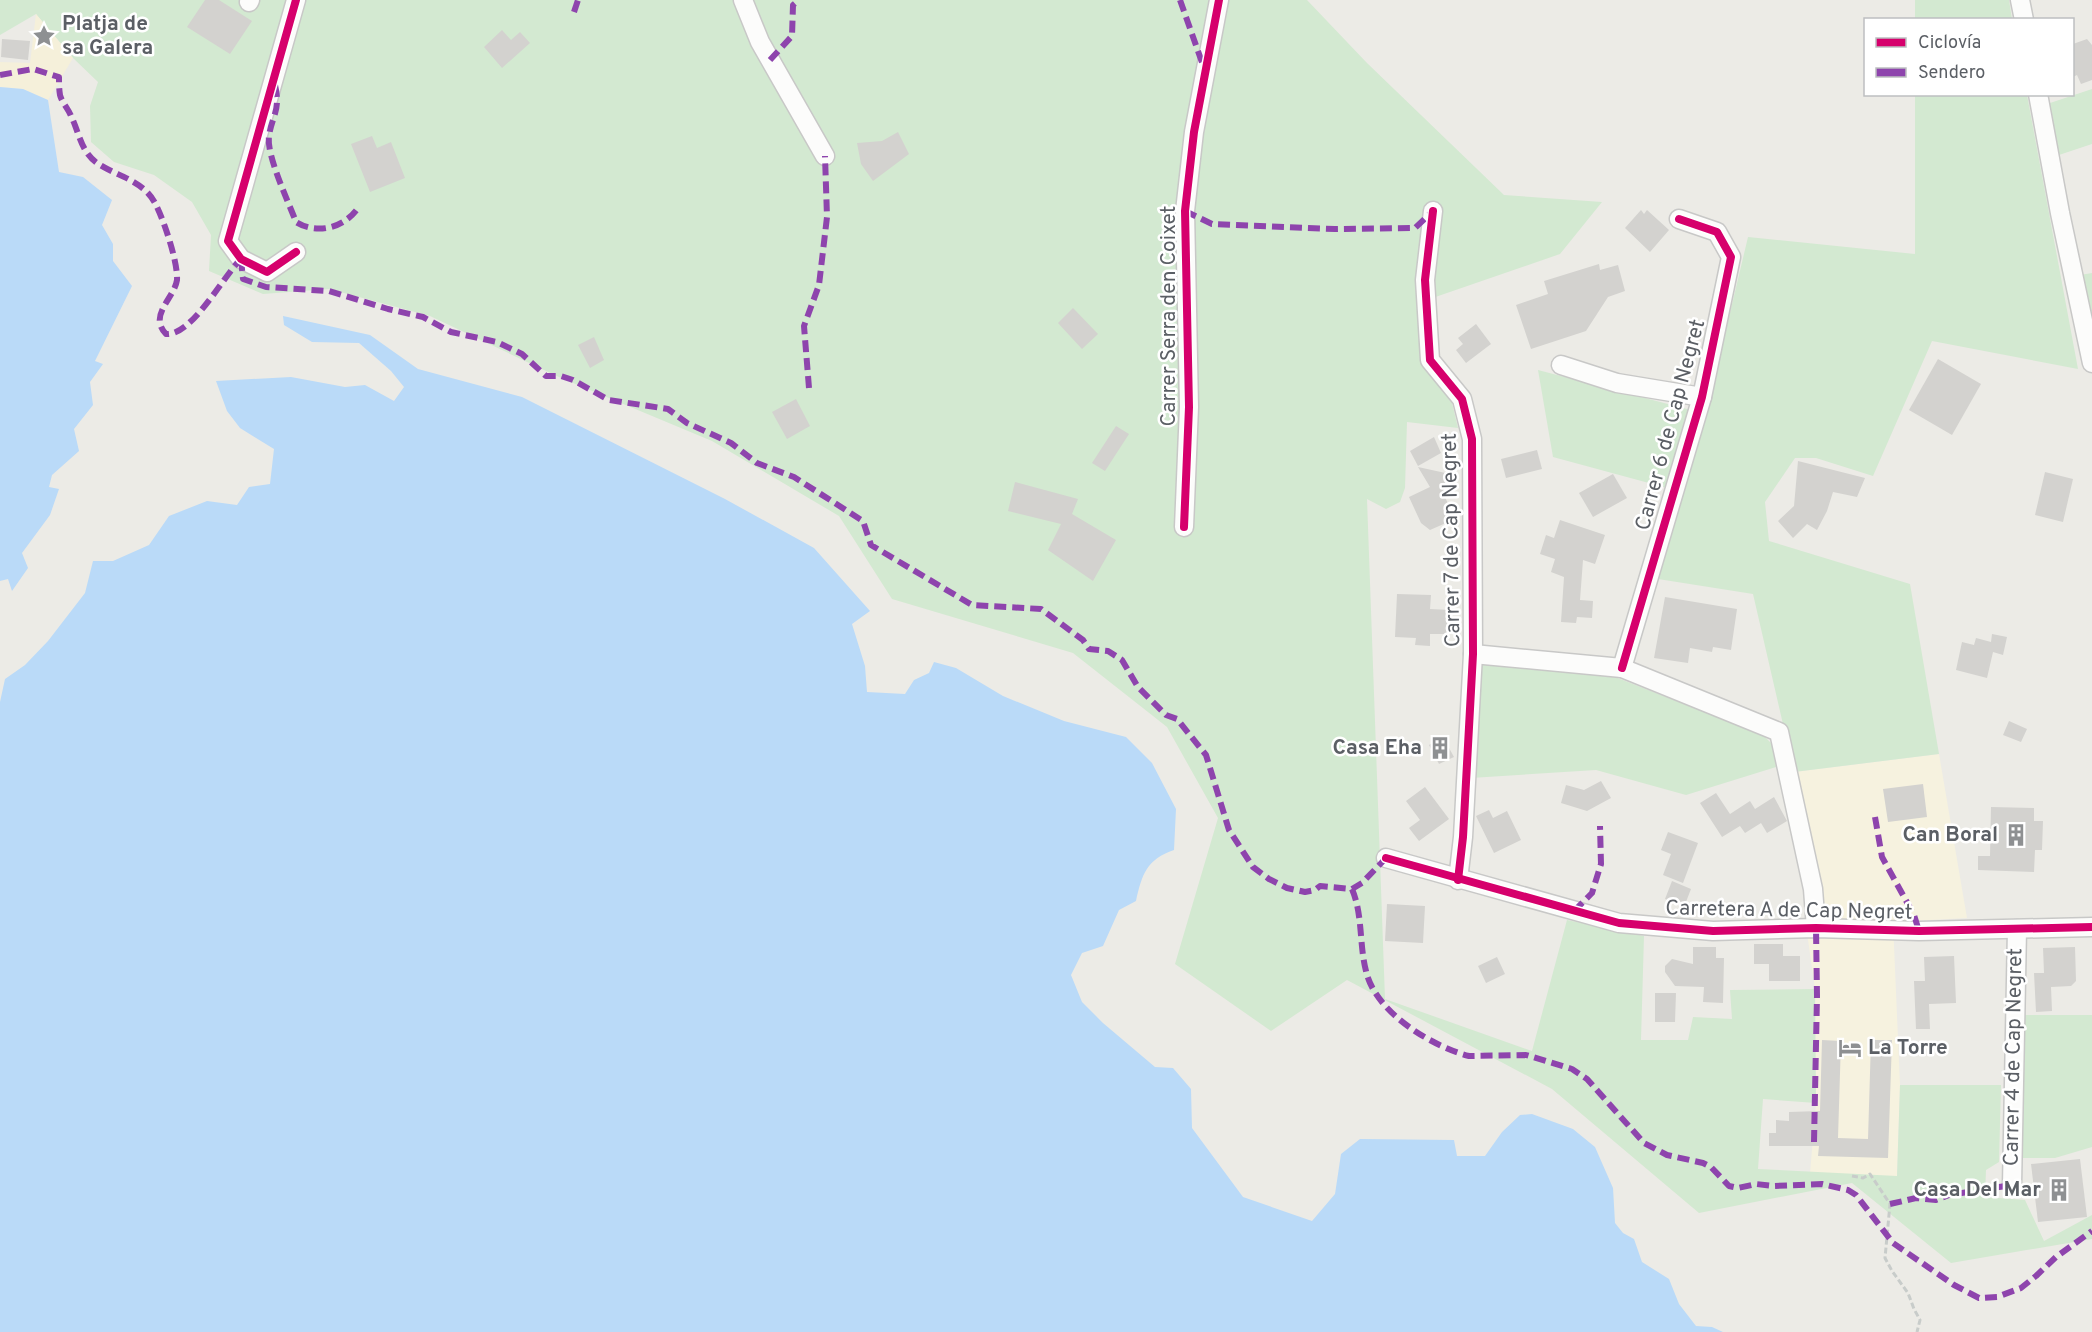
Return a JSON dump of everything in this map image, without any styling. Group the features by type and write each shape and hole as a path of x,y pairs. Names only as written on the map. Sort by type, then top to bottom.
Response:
{"street":[{"path":"296,0 228,241 241,259 267,272 296,252"},
{"path":"743,0 760,42 825,156"},
{"name":"Carrer Serra den Coixet","path":"1184,527 1189,407 1185,211 1194,132 1219,0"},
{"path":"2020,0 2024,18"},
{"path":"2038,96 2060,213 2092,363"},
{"name":"Carrer 7 de Cap Negret","path":"1433,211 1425,280 1430,360 1462,399 1472,439 1473,654 1463,837 1458,880"},
{"name":"Carrer 6 de Cap Negret","path":"1622,668 1702,397 1731,257 1717,232 1679,219"},
{"path":"1561,365 1617,383 1702,397"},
{"path":"1473,654 1622,668 1779,732 1813,889 1816,928"},
{"name":"Carretera A de Cap Negret","path":"1386,858 1618,923 1713,931 1816,928 1919,931 2092,927"},
{"name":"Carrer 4 de Cap Negret","path":"2012,1185 2017,929"}],"path":[{"path":"1852,1176 1863,1178 1870,1174 1890,1204 1886,1258 1892,1271 1908,1293 1920,1320 1917,1332"}],"shaded area":[{"path":"1939,754 1967,918 1893,922 1900,1085 1897,1177 1810,1173 1816,1103 1815,989 1805,919 1823,920 1794,772"}],"green space":[{"path":"0,0 1307,0 1367,63 1504,195 1602,202 1560,254 1418,303 1420,358 1452,403 1458,428 1407,422 1405,488 1400,502 1386,509 1367,499 1385,999 1532,1051 1567,920 1644,936 1641,1040 1688,1040 1693,1017 1732,1019 1730,990 1815,989 1816,1103 1763,1099 1758,1169 1897,1176 1900,1085 2001,1085 1999,1162 1986,1170 1985,1197 2025,1200 2044,1241 2092,1215 2092,1239 1951,1263 1852,1183 1699,1213 1552,1089 1347,980 1271,1031 1175,964 1218,818 1167,727 1073,653 892,599 839,516 712,441 561,378 430,316 329,289 263,294 209,271 211,235 192,202 154,175 114,162 91,142 90,106 98,82 73,58 36,14 0,35"},
{"path":"1915,0 2009,0 2012,18 1915,18"},
{"path":"2092,89 2092,144 2056,156 2047,104"},
{"path":"1915,96 2027,96 2078,369 1932,341 1873,476 1816,458 1795,458 1765,502 1769,541 1910,584 1939,754 1794,772 1753,594 1658,579 1682,492 1553,457 1538,370 1706,414 1748,237 1915,254"},
{"path":"2092,273 2092,329 2080,275"},
{"path":"1477,663 1610,675 1763,735 1772,744 1776,767 1686,795 1596,770 1471,778"},
{"path":"2019,1015 2092,1015 2092,1147 2055,1158 2018,1158"}],"sand":[{"name":"Platja de sa Galera","path":"36,14 73,58 48,100 23,89 0,87 0,62 30,63"}],"water":[{"path":"0,87 23,89 48,100 59,172 83,177 112,200 102,225 113,244 113,261 132,286 95,361 103,364 90,382 93,405 74,429 79,451 52,475 49,487 59,489 50,515 22,553 28,568 12,591 8,579 0,581"},
{"path":"283,316 370,335 418,369 522,397 725,499 814,548 870,611 852,624 865,666 867,692 905,694 914,680 929,673 934,662 956,668 1003,696 1064,721 1126,737 1152,763 1176,809 1174,850 1158,858 1147,869 1136,901 1119,910 1103,946 1082,953 1071,975 1082,1002 1103,1023 1155,1067 1173,1068 1191,1089 1192,1128 1243,1197 1312,1221 1335,1194 1341,1154 1360,1139 1454,1140 1457,1156 1485,1156 1502,1132 1520,1115 1532,1114 1573,1129 1595,1147 1613,1188 1615,1223 1623,1233 1634,1239 1642,1262 1669,1279 1679,1304 1696,1326 1712,1327 1723,1332 0,1332 0,702 5,679 25,665 48,641 85,593 93,561 113,561 149,545 169,516 207,501 237,505 249,487 270,484 274,449 240,428 227,411 216,381 291,377 345,387 365,385 394,401 404,387 391,371 359,343 312,342 284,325"}],"building":[{"path":"205,0 219,0 252,21 230,54 187,27"},
{"path":"502,30 511,40 520,32 530,43 502,68 484,47"},
{"path":"2,39 30,41 28,60 1,57"},
{"path":"2087,39 2092,45 2092,80 2081,84 2077,75 2074,76 2074,44"},
{"path":"898,132 909,154 873,181 861,164 857,143 882,141"},
{"path":"372,136 377,148 391,142 405,178 370,192 351,144"},
{"path":"1641,210 1644,214 1647,210 1669,230 1650,252 1625,228"},
{"path":"1599,264 1600,270 1618,265 1625,291 1608,297 1586,331 1531,349 1516,305 1548,294 1544,281"},
{"path":"1073,308 1098,334 1082,349 1058,323"},
{"path":"1476,324 1491,344 1466,363 1456,350 1463,344 1458,338"},
{"path":"594,337 604,360 590,368 578,345"},
{"path":"1938,359 1981,384 1952,435 1909,410"},
{"path":"796,399 810,426 787,439 772,412"},
{"path":"1116,426 1129,434 1105,471 1092,463"},
{"path":"1434,437 1441,453 1418,466 1410,451"},
{"path":"1537,450 1542,469 1506,478 1501,459"},
{"path":"1798,461 1865,478 1857,497 1833,492 1827,511 1817,530 1807,524 1793,538 1778,521 1794,506"},
{"path":"1418,467 1450,474 1445,497 1455,519 1430,530 1421,523 1409,497 1430,487"},
{"path":"2045,472 2073,479 2063,522 2035,515"},
{"path":"1613,474 1627,498 1593,517 1579,493"},
{"path":"1015,482 1078,499 1072,514 1116,540 1093,581 1048,550 1061,524 1008,511"},
{"path":"1560,520 1605,535 1595,564 1583,560 1580,600 1593,601 1592,618 1577,617 1576,623 1561,622 1564,577 1551,572 1555,559 1540,554 1546,535 1554,538"},
{"path":"1397,594 1431,595 1430,609 1450,610 1450,634 1430,634 1430,646 1415,645 1416,638 1395,637"},
{"path":"1665,597 1737,609 1731,650 1713,647 1712,652 1690,648 1688,663 1654,658"},
{"path":"1992,634 2007,637 2003,655 1993,652 1987,678 1956,670 1962,642 1974,645 1976,638 1991,642"},
{"path":"2009,721 2027,729 2021,742 2003,735"},
{"name":"Casa Eha","path":"1443,737 1454,757 1439,764 1429,745"},
{"path":"1601,781 1611,798 1587,811 1561,803 1566,785 1584,790"},
{"path":"1923,784 1927,817 1888,822 1883,789"},
{"path":"1425,787 1449,819 1419,841 1409,828 1420,820 1406,801"},
{"path":"1716,793 1730,814 1750,801 1755,809 1774,797 1787,821 1767,833 1761,823 1745,833 1740,826 1722,837 1700,803"},
{"name":"Can Boral","path":"1991,807 2034,808 2034,821 2043,821 2042,850 2035,850 2034,872 1978,870 1978,856 1990,856"},
{"path":"1489,810 1493,818 1507,811 1521,840 1494,853 1476,816"},
{"path":"1668,832 1698,843 1683,883 1663,875 1671,854 1661,850"},
{"path":"1672,881 1691,889 1684,907 1665,899"},
{"path":"1387,904 1425,906 1423,943 1385,941"},
{"path":"1754,944 1783,944 1783,956 1800,956 1800,981 1769,981 1769,964 1754,964"},
{"path":"1693,947 1716,947 1716,958 1724,958 1723,1003 1703,1002 1704,987 1675,986 1665,972 1665,966 1672,959 1693,964"},
{"path":"2075,947 2076,981 2071,986 2051,987 2052,1011 2036,1012 2034,973 2044,973 2043,948"},
{"path":"1954,956 1956,1003 1929,1004 1930,1029 1916,1029 1914,981 1925,981 1924,957"},
{"path":"1497,957 1505,974 1486,983 1478,966"},
{"path":"1655,993 1676,993 1675,1022 1655,1022"},
{"path":"1822,1040 1841,1041 1838,1138 1868,1139 1871,1040 1892,1040 1888,1158 1818,1156 1819,1146 1769,1146 1769,1133 1776,1133 1776,1120 1789,1121 1789,1112 1820,1111"},
{"name":"Casa Del Mar","path":"2080,1159 2087,1217 2038,1222 2031,1164"}],"marked path":[{"path":"574,12 578,0"},
{"path":"770,60 792,36 793,5 799,0"},
{"path":"1180,0 1204,68"},
{"path":"0,75 33,69 59,77 61,98 87,153 105,168 138,184 151,197 166,231 177,272 175,287 161,314 161,327 166,334 176,332 197,315 241,259"},
{"path":"275,85 277,107 270,129 269,144 274,167 296,222 313,228 330,227 338,225 358,208"},
{"path":"809,388 804,326 819,285 827,217 825,156"},
{"path":"1185,211 1212,224 1335,229 1415,228 1433,211"},
{"path":"241,259 243,279 266,287 329,291 423,317 451,332 497,342 522,354 546,376 561,376 573,380 609,400 668,409 687,423 731,443 757,463 794,477 863,521 871,545 972,605 1041,609 1083,640 1089,649 1108,651 1122,660 1138,687 1166,715 1177,719 1206,755 1229,830 1253,867 1269,879 1287,888 1305,892 1315,890 1320,886 1352,889 1362,883 1386,858"},
{"path":"1875,817 1882,857 1914,915 1919,931"},
{"path":"1574,911 1592,893 1601,864 1600,826"},
{"path":"1352,889 1358,909 1364,961 1371,986 1381,1000 1407,1025 1422,1036 1469,1056 1526,1055 1572,1069 1587,1079 1644,1143 1667,1155 1711,1167 1729,1186 1738,1188 1756,1184 1773,1186 1822,1184 1848,1190 1856,1195 1893,1243 1954,1285 1979,1298 1997,1297 2021,1288 2056,1257 2092,1231"},
{"path":"1814,1142 1816,928"},
{"path":"1890,1204 1916,1198 1936,1200 1949,1195 2012,1185"}],"cycle path":[{"path":"296,0 228,241 241,259 267,272 296,252"},
{"path":"1184,527 1189,407 1185,211 1194,132 1219,0"},
{"path":"1433,211 1425,280 1430,360 1462,399 1472,439 1473,654 1463,837 1458,880"},
{"path":"1622,668 1702,397 1731,257 1717,232 1679,219"},
{"path":"1386,858 1619,923 1713,931 1816,928 1919,931 2092,927"}],"place":[{"name":"Platja de sa Galera","path":"44,36"},
{"name":"Casa Eha","path":"1440,748"},
{"name":"Can Boral","path":"2016,835"},
{"name":"La Torre","path":"1850,1048"},
{"name":"Casa Del Mar","path":"2059,1190"}]}
